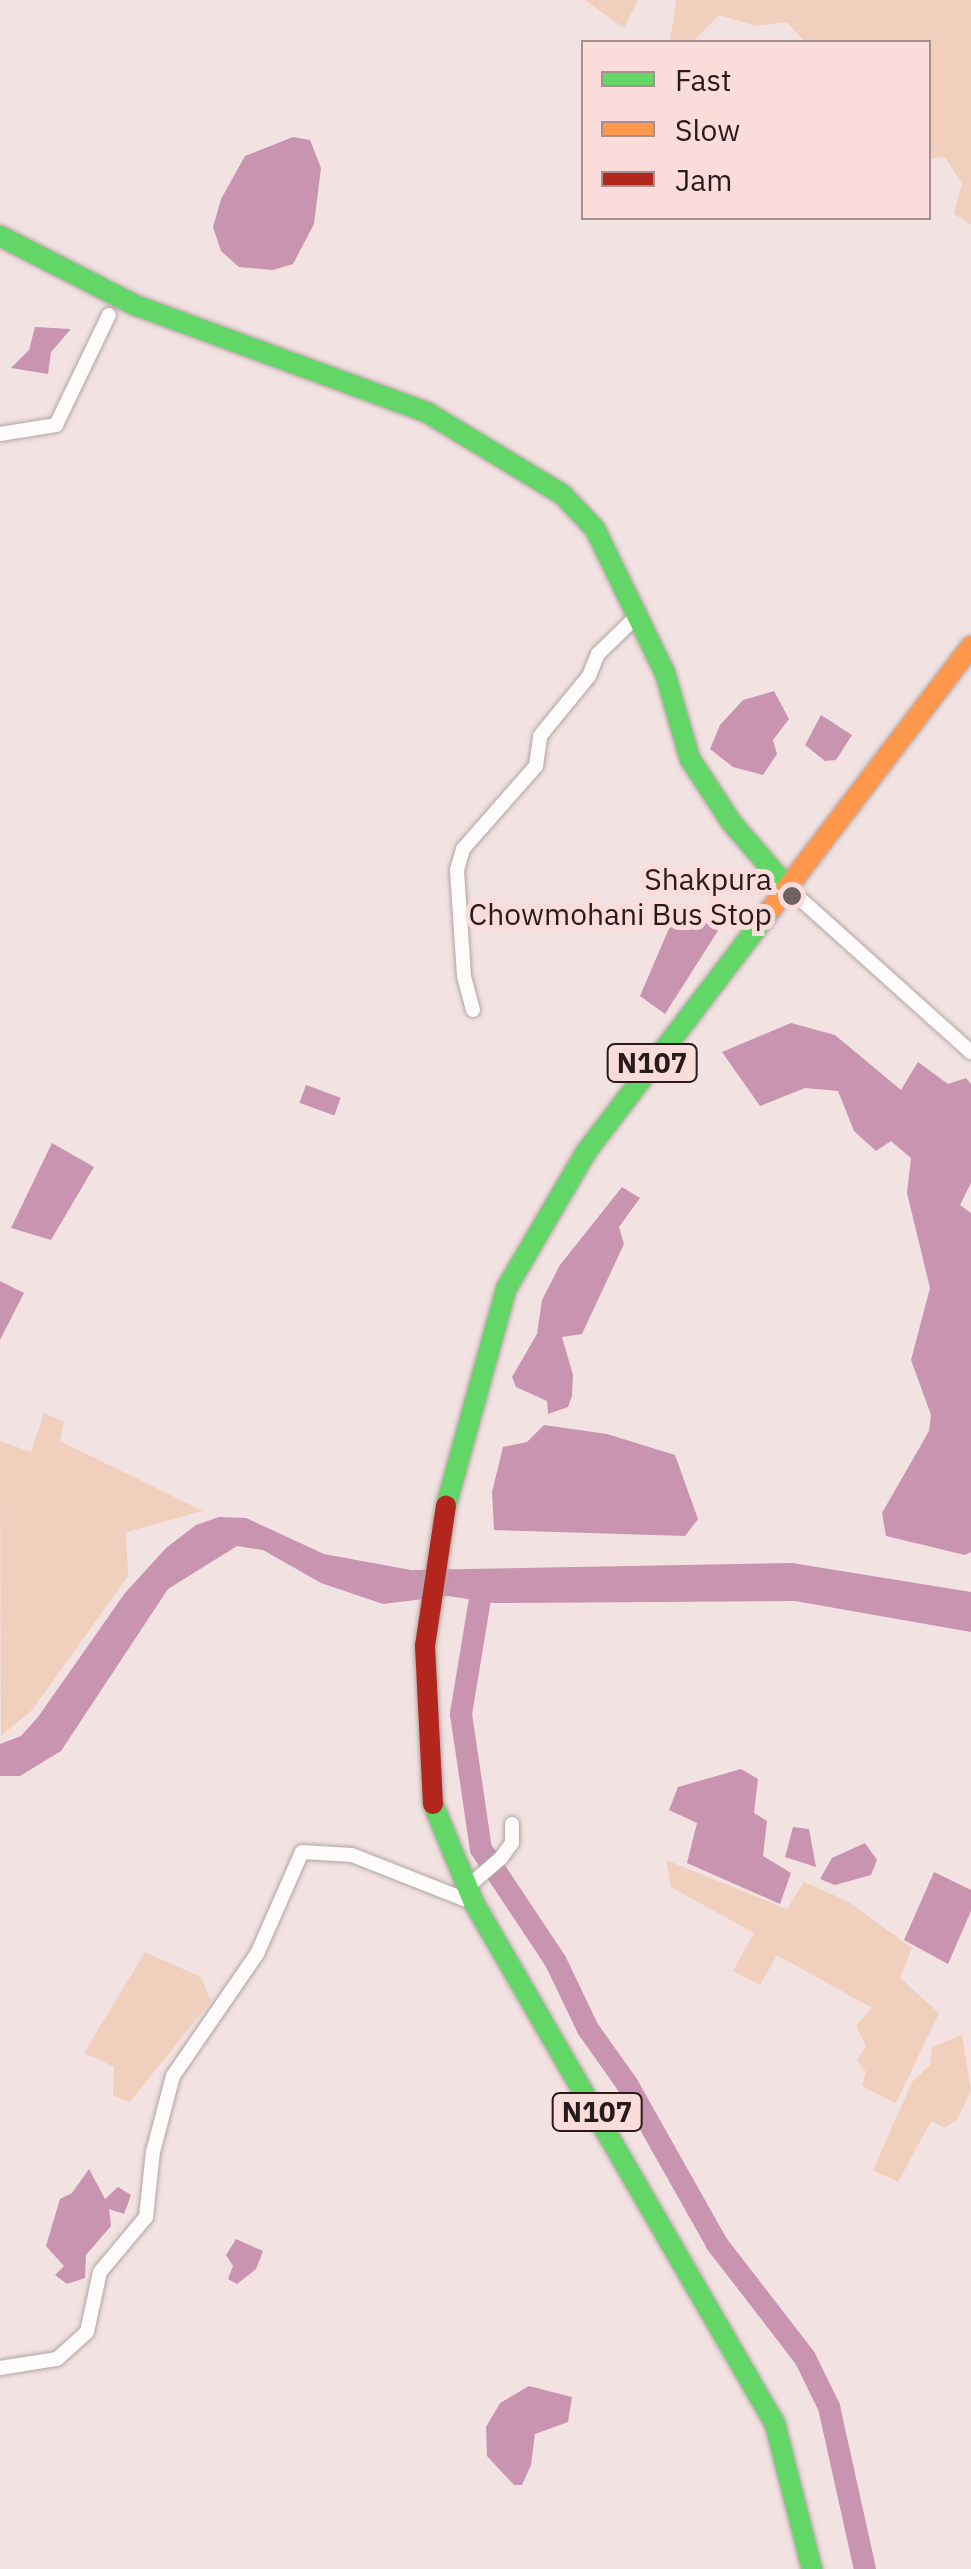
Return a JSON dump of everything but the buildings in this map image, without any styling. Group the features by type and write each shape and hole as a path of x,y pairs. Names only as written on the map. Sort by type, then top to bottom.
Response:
{"main road":[{"path":"0,236 135,304 428,413 562,494 595,529 666,673 690,759 731,822 788,888"},
{"name":"N107","path":"812,2569 775,2424 432,1813 425,1646 438,1536 506,1289 586,1152 971,646"}],"street":[{"path":"0,434 56,425 109,315"},
{"path":"474,1010 464,976 458,870 463,849 536,766 540,736 589,676 598,654 636,618"},
{"path":"788,888 971,1052"},
{"path":"0,2368 56,2359 88,2332 100,2272 146,2217 152,2152 173,2076 258,1954 302,1852 352,1855 474,1889 512,1843 512,1824"}],"shaded area":[{"path":"585,0 638,0 624,28"},
{"path":"676,0 971,0 971,225 954,214 962,184 945,157 931,159 931,40 803,40 787,22 757,26 719,15 694,40 670,40"},
{"path":"293,137 310,140 321,168 314,224 293,264 273,270 239,267 221,251 213,227 221,199 245,156"},
{"path":"35,327 71,329 51,352 48,374 11,368 29,350"},
{"path":"774,691 789,719 773,740 777,754 763,775 733,767 710,749 720,725 743,700"},
{"path":"821,715 852,735 836,760 825,761 805,745"},
{"path":"679,905 721,926 665,1014 640,996"},
{"path":"791,1023 835,1035 901,1090 918,1062 948,1084 966,1078 971,1084 971,1183 960,1205 971,1213 971,1552 965,1555 886,1536 882,1513 929,1431 931,1415 911,1360 930,1288 907,1193 911,1158 891,1141 876,1151 854,1131 838,1091 805,1088 760,1106 722,1052"},
{"path":"306,1085 341,1098 334,1116 300,1103"},
{"path":"52,1143 94,1167 51,1240 11,1228"},
{"path":"622,1187 640,1198 619,1227 624,1244 582,1334 562,1337 573,1375 572,1396 568,1407 548,1414 547,1401 516,1387 512,1377 537,1334 542,1300 560,1265"},
{"path":"0,1281 24,1293 0,1340"},
{"path":"44,1413 64,1422 60,1441 203,1511 126,1532 128,1576 32,1710 1,1736 0,1441 31,1452"},
{"path":"544,1425 607,1434 675,1455 698,1519 685,1536 494,1530 492,1492 503,1447 527,1442"},
{"path":"219,1517 246,1518 324,1554 411,1570 792,1563 971,1592 971,1632 795,1601 494,1603 448,1596 383,1604 321,1583 263,1550 237,1546 168,1589 61,1751 20,1776 0,1776 0,1744 21,1736 38,1717 125,1593 166,1548 196,1525"},
{"path":"741,1769 758,1779 754,1813 767,1821 763,1856 791,1873 780,1904 687,1863 697,1823 669,1810 678,1787"},
{"path":"793,1827 809,1829 816,1867 785,1857"},
{"path":"865,1843 877,1860 871,1875 835,1885 820,1879 832,1858"},
{"path":"666,1860 787,1909 804,1882 847,1901 912,1948 900,1978 939,2013 896,2103 862,2086 866,2072 857,2060 866,2046 856,2026 872,2008 777,1955 760,1985 733,1971 754,1933 671,1887"},
{"path":"934,1872 971,1890 971,1911 948,1964 904,1940"},
{"path":"145,1952 201,1977 211,2001 130,2102 113,2096 114,2067 84,2053"},
{"path":"962,2035 971,2090 957,2120 944,2128 931,2121 898,2182 873,2170 912,2082 930,2065 932,2047"},
{"path":"89,2169 105,2199 118,2187 131,2195 124,2214 109,2209 111,2226 86,2255 85,2278 67,2284 55,2275 64,2266 46,2246 60,2199 72,2193"},
{"path":"236,2239 263,2251 256,2269 237,2284 228,2279 233,2266 226,2255"},
{"path":"529,2386 572,2397 568,2422 535,2434 531,2465 522,2485 514,2485 487,2456 486,2427 500,2403"}],"waterway":[{"path":"481,1593 461,1714 481,1849 556,1962 588,2029 627,2084 717,2244 805,2358 829,2407 865,2569"}],"traffic: fast":[{"path":"0,236 135,305 428,413 562,494 595,529 665,673 690,759 731,822 788,888"},
{"path":"446,1506 506,1289 586,1152 771,909"},
{"path":"433,1804 474,1903 775,2424 812,2569"}],"traffic: slow":[{"path":"771,909 971,646"}],"traffic: jam":[{"path":"433,1804 425,1646 446,1506"}],"place":[{"name":"Shakpura Chowmohani Bus Stop","path":"792,896"}]}
